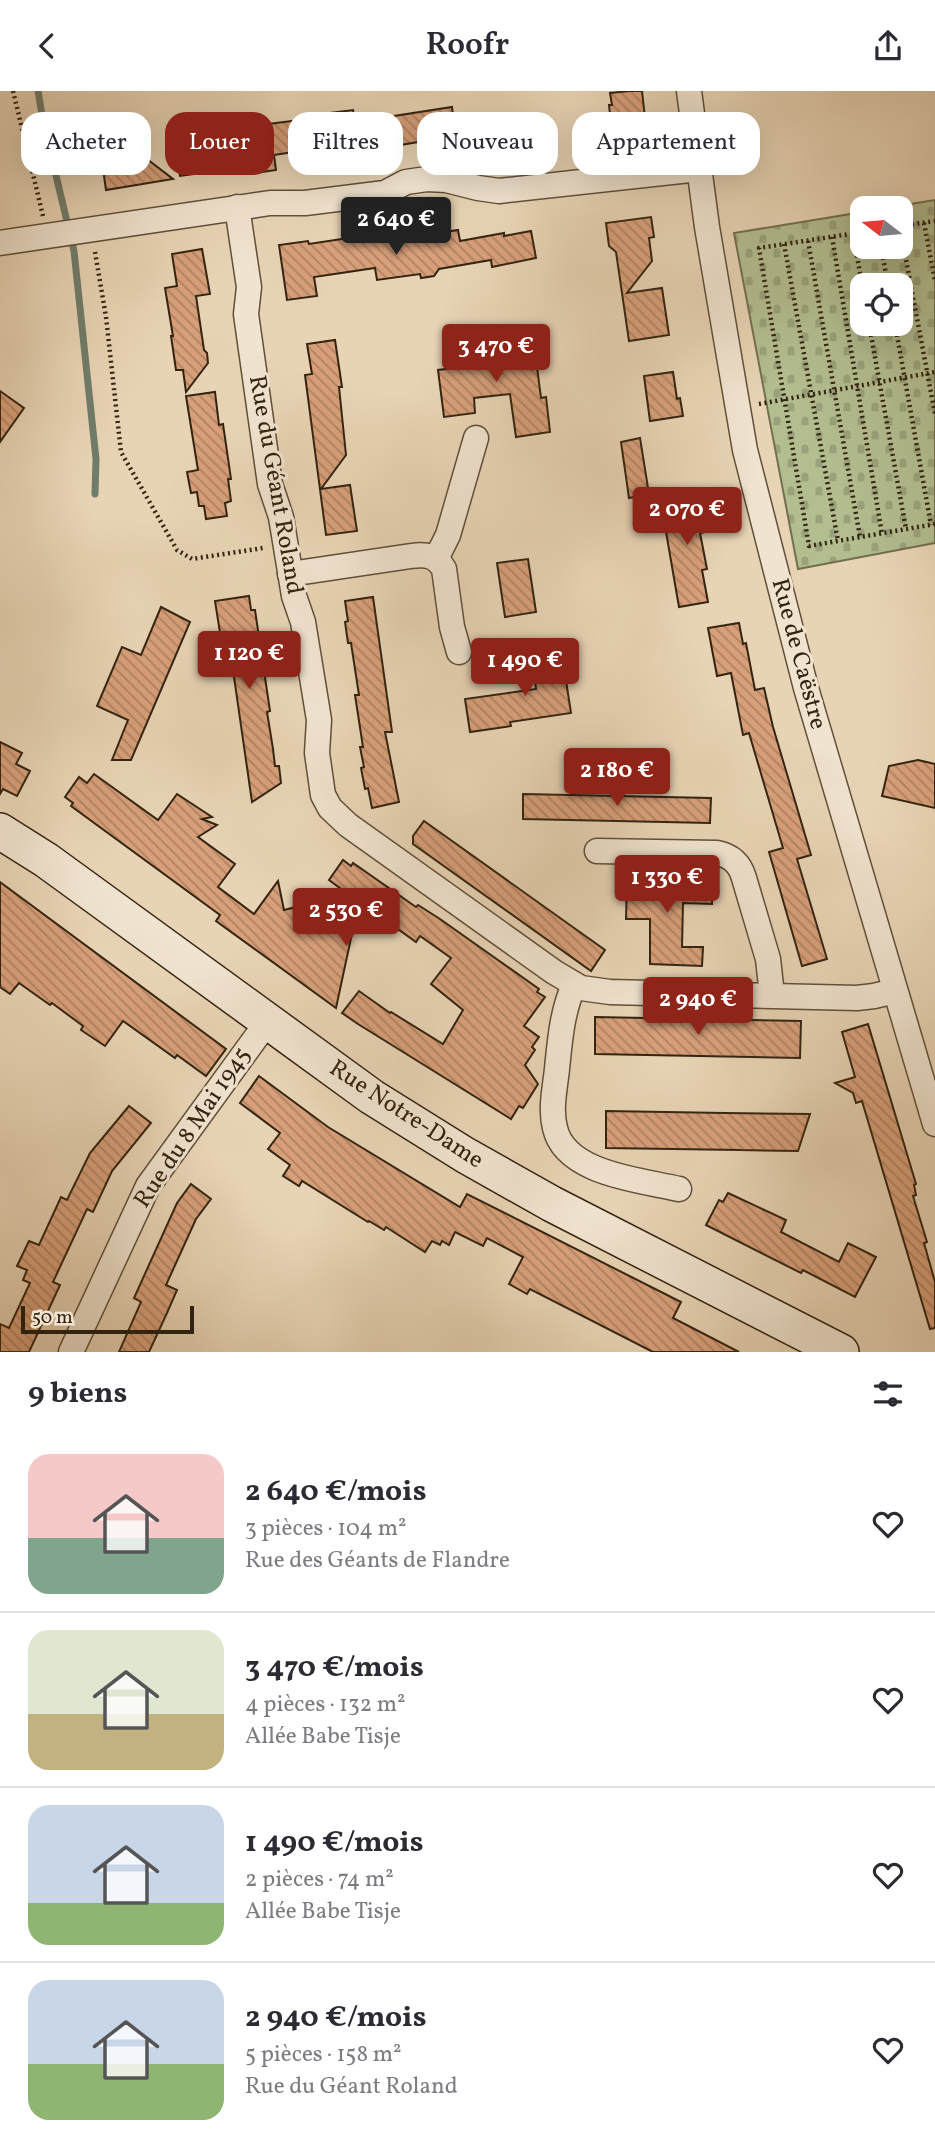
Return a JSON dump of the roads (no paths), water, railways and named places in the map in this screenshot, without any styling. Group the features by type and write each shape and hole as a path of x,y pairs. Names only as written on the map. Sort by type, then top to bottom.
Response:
{"main road":[{"name":"Rue Notre-Dame","path":"0,831 46,860 372,1097 491,1170 561,1209 841,1352"}],"street":[{"name":"Rue de Caëstre","path":"689,91 692,112"},
{"path":"0,243 237,207 305,203 385,193 406,182 427,179 499,191 644,175"},
{"name":"Rue de Caëstre","path":"700,175 718,299 745,450 799,662 935,1124"},
{"name":"Rue du Géant Roland","path":"237,207 249,287 246,314 270,484 281,517 294,596 303,622 319,720 317,753 323,795 330,808 348,825 574,985 601,992 857,998 895,991"},
{"path":"436,559 448,535 476,438"},
{"path":"290,574 411,555 425,554 436,559 444,569 452,627 459,652"},
{"path":"597,851 718,853 736,862 742,872 768,959 772,995"},
{"path":"574,985 564,1011 553,1109 559,1141 573,1156 592,1167 679,1189"},
{"name":"Rue du 8 Mai 1945","path":"71,1352 148,1186 268,1021"}],"waterway":[{"path":"38,91 74,251 96,459 95,494"}]}
